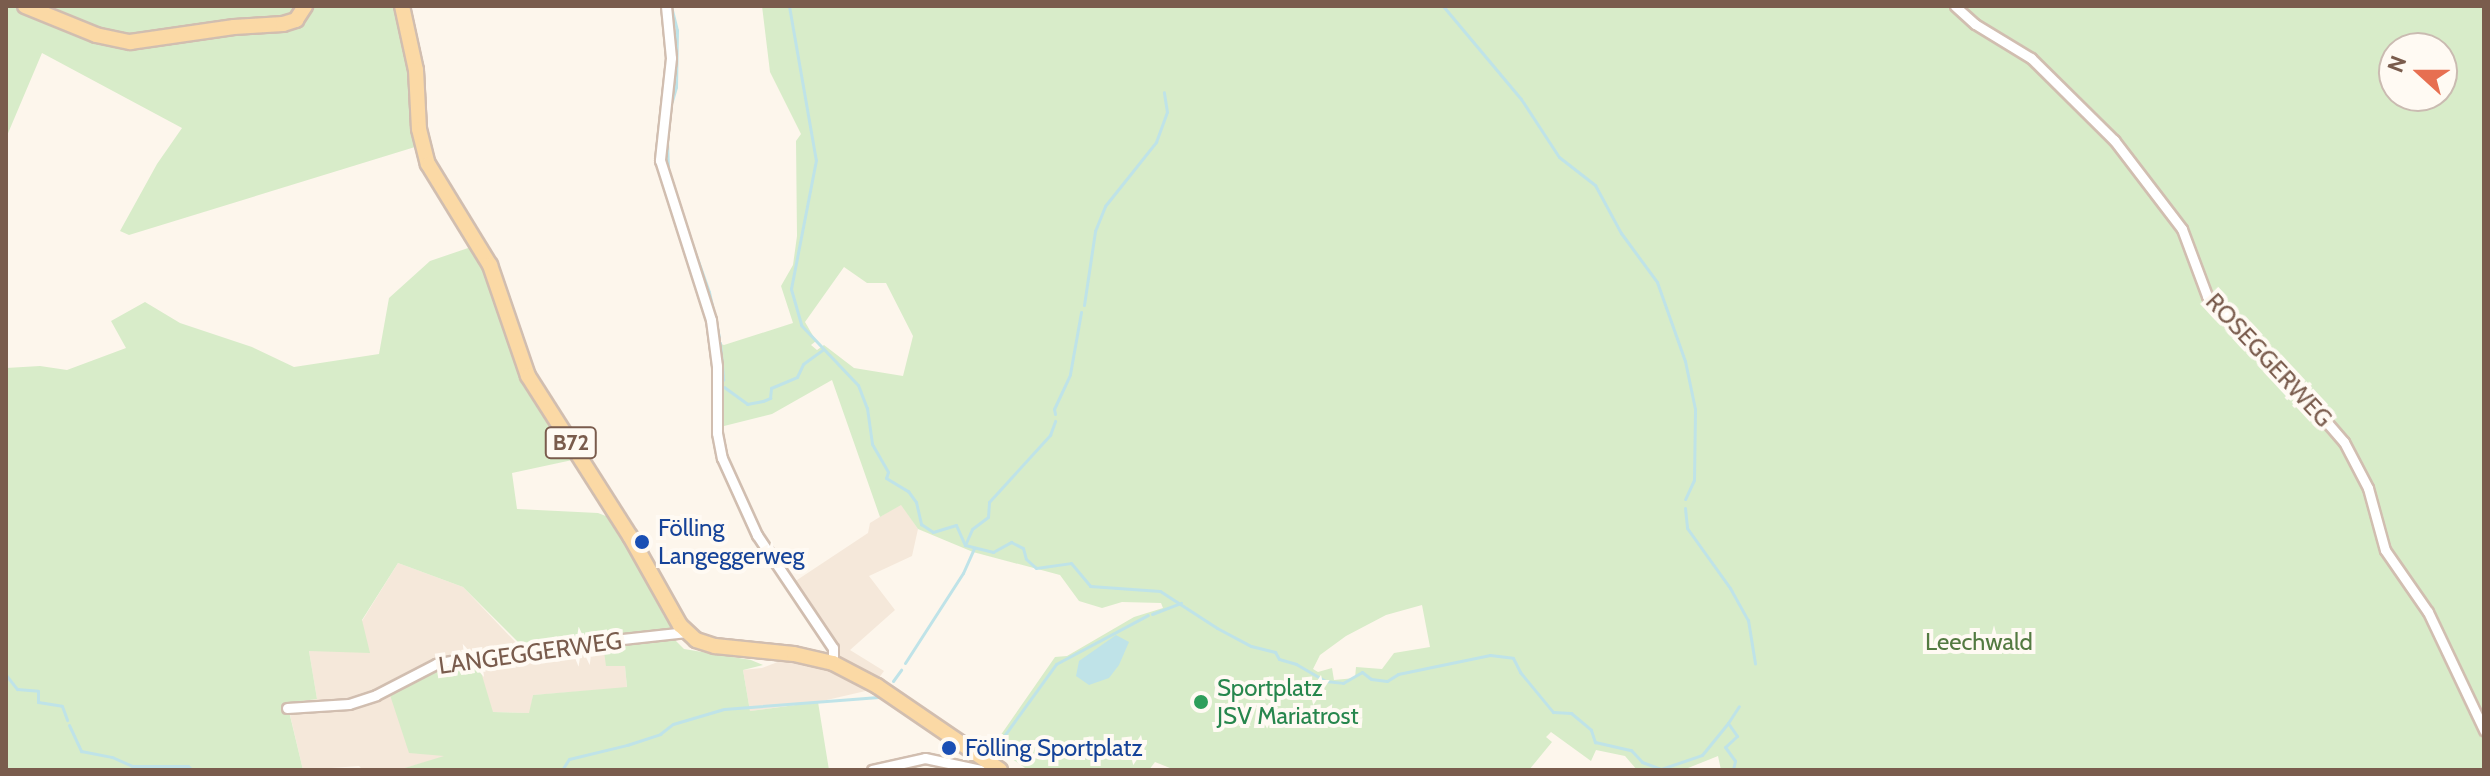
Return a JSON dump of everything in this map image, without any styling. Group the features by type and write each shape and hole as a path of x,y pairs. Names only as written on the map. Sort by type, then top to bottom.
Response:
{"main road":[{"path":"25,6 96,35 130,42 234,27 283,24 296,20 305,6"},
{"name":"B72","path":"402,6 416,70 419,129 428,164 490,265 532,383 583,459 668,609 686,632"},
{"path":"686,632 715,646 794,654 833,663 877,686 989,769"}],"street":[{"path":"666,6 671,58 660,160 711,320 717,366 717,433 722,458 757,535 833,648 833,663"},
{"name":"ROSEGGERWEG","path":"1955,6 1975,24 2031,58 2114,140 2182,229 2207,296 2274,361 2344,442 2368,488 2385,550 2428,612 2484,730"},
{"name":"LANGEGGERWEG","path":"287,708 349,704 376,695 436,664 455,660 547,655 595,642 686,632"},
{"path":"872,770 925,758 989,769"}],"shaded area":[{"path":"901,504 918,529 912,556 869,576 895,610 850,650 884,671 870,690 818,702 750,711 743,670 762,668 809,650 826,655 829,649 785,588 868,533 870,523"},
{"path":"398,563 463,587 521,648 602,637 625,665 627,688 533,695 530,713 493,712 447,756 398,770 363,770 359,766 303,770 287,702 317,699 309,651 362,621"}],"green space":[{"path":"6,6 397,6 405,49 415,147 129,235 120,231 157,164 182,128 42,53 6,138"},
{"name":"Leechwald","path":"762,6 2484,6 2484,770 1721,770 1718,756 1683,770 1637,770 1625,756 1596,750 1591,761 1551,732 1546,737 1552,742 1529,770 1175,770 1155,762 1149,770 1028,770 999,750 991,749 1055,657 1067,656 1134,617 1163,608 1161,603 1122,602 1102,608 1079,601 1060,575 973,552 918,529 901,505 880,517 832,380 772,414 724,426 718,343 724,345 793,323 781,286 793,265 797,236 796,141 801,134 770,72","holes":["844,267 867,283 886,283 913,336 903,376 854,368 824,345 817,350 811,345 816,341 805,322","1422,605 1430,647 1394,653 1382,669 1356,667 1355,678 1334,680 1332,668 1318,672 1313,669 1320,655 1346,636 1386,615"]},
{"path":"474,246 494,288 518,370 536,404 577,459 512,473 517,509 598,513 611,518 664,616 672,624 676,641 684,649 751,660 763,665 743,670 750,711 818,702 829,770 398,770 444,756 409,753 389,692 429,672 478,662 493,712 529,713 533,695 627,687 625,666 606,666 602,637 554,651 528,652 463,587 398,563 362,620 370,653 309,651 317,699 287,703 303,770 6,770 6,368 40,366 67,370 126,348 111,321 145,302 180,323 252,347 294,367 379,354 389,298 430,261"}],"water":[{"path":"1116,635 1129,642 1119,665 1109,678 1089,685 1076,676 1079,661"}],"waterway":[{"path":"671,6 677,30 676,87 672,101"},
{"path":"789,6 816,160 791,289 801,325 858,385 867,408 872,444 888,472 886,478 908,491 916,502 921,524 933,532 956,525 965,545 993,552 1011,542 1023,548 1026,559 1036,568 1071,563 1090,586 1160,591 1217,628 1251,646 1275,652 1279,659 1296,664 1325,681 1343,683 1362,672 1371,679 1387,681 1398,674 1490,655 1513,658 1520,672 1553,712 1571,713 1591,730 1595,742 1631,750 1642,762 1661,769 1702,755 1728,723 1737,736 1725,747 1735,761 1733,770"},
{"path":"1443,6 1521,99 1559,157 1595,185 1621,233 1657,282 1685,361 1695,409 1694,480 1685,499"},
{"path":"1084,305 1095,231 1105,206 1156,142 1167,112 1164,92"},
{"path":"667,140 668,172"},
{"path":"684,221 709,292 719,337"},
{"path":"1055,414 1054,409 1070,374 1081,312"},
{"path":"720,343 723,380"},
{"path":"724,387 747,404 763,401 770,398 771,388 797,377 803,364 822,350"},
{"path":"965,545 972,529 988,517 989,502 1050,435 1055,421"},
{"path":"1685,508 1687,528 1730,588 1748,620 1755,663"},
{"path":"905,663 963,573 974,548"},
{"path":"1152,614 1181,603"},
{"path":"996,747 1056,664 1148,615"},
{"path":"893,681 901,670"},
{"path":"6,675 17,689 38,691 38,702 62,706 67,720"},
{"path":"562,770 569,759 627,745 660,734 673,724 724,709 879,697"},
{"path":"1728,723 1739,706"},
{"path":"69,725 81,751 112,757 132,766 188,766 192,770"}],"place":[{"name":"Fölling Langeggerweg","path":"642,542"},
{"name":"Sportplatz JSV Mariatrost","path":"1201,702"},
{"name":"Fölling Sportplatz","path":"949,748"}]}
